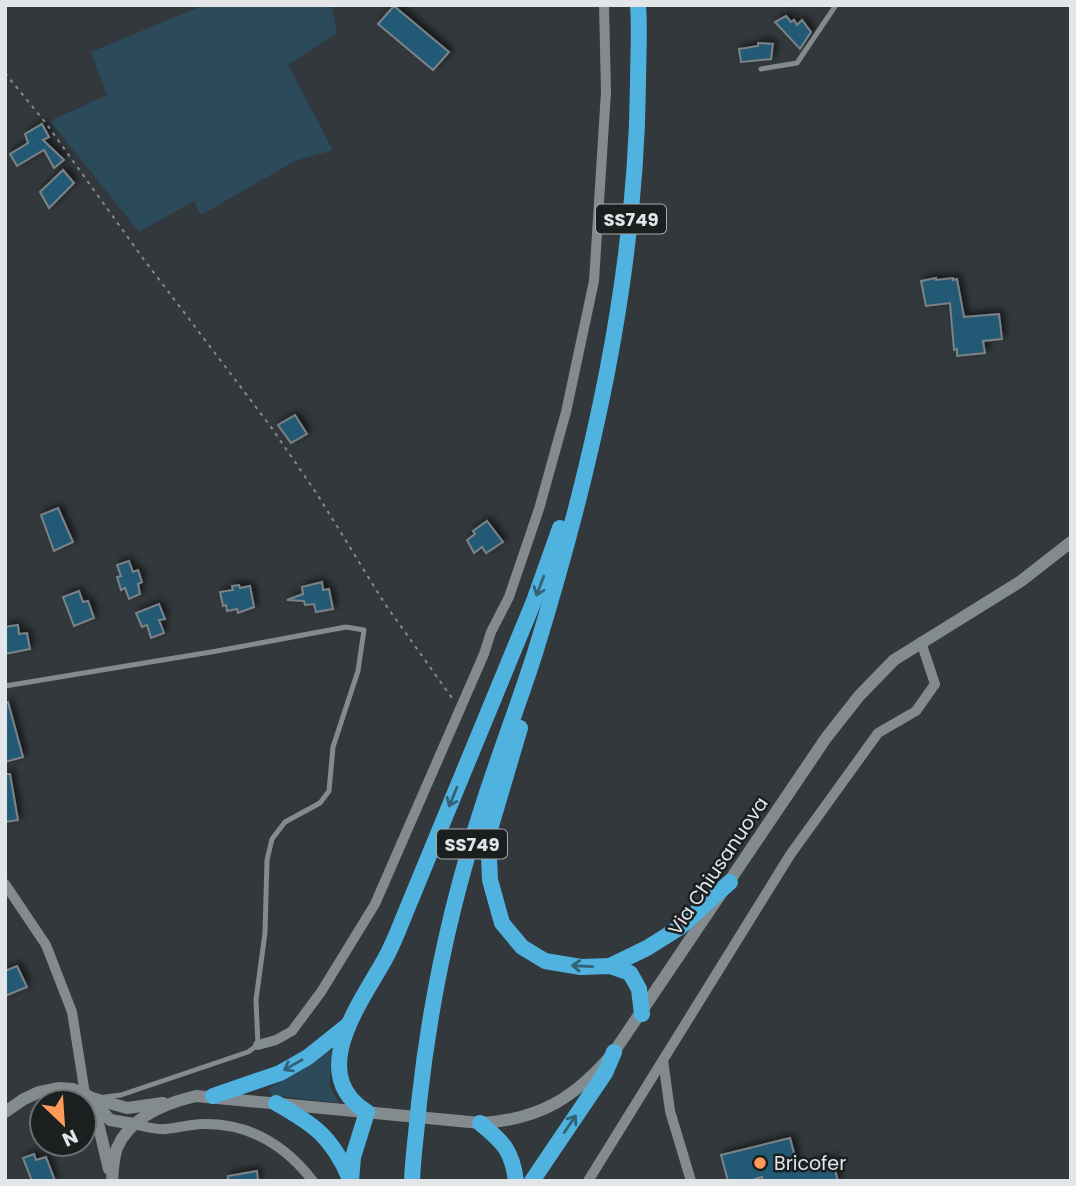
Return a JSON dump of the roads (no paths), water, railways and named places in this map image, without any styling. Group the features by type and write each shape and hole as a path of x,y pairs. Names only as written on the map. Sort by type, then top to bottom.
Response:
{"highway":[{"name":"SS749","path":"412,1181 427,1032 451,920 483,804 534,657 558,575 615,333 630,236 638,122 638,5"},
{"path":"351,1181 353,1157 376,1113 354,1104 344,1090 339,1066 348,1025 387,955 407,909 539,589 553,552 579,457 594,430"},
{"path":"558,575 552,622 488,836 490,880 502,923 522,947 545,961 581,967 610,965 647,948 679,928 730,882"},
{"path":"610,965 629,973 639,989 642,1014"},
{"path":"213,1096 280,1073 308,1057 348,1025"},
{"path":"532,1181 605,1073 614,1052"},
{"path":"276,1103 315,1127 331,1143 351,1181"},
{"path":"472,1122 504,1143 513,1161 516,1181"}],"street":[{"path":"258,1045 276,1040 292,1031 321,992 374,904 484,654 491,632 509,597 539,509 566,412 594,281 606,92 604,5"},
{"name":"Via Chiusanuova","path":"98,1099 127,1108 196,1096 213,1096 472,1122 502,1122 527,1117 549,1107 580,1088 614,1052 826,738 859,696 894,660 1021,581 1071,542"},
{"path":"589,1181 790,855 878,733 916,711 935,684 920,642"},
{"path":"5,884 46,945 72,1012 86,1088"},
{"path":"663,1060 670,1111 691,1181"},
{"name":"Via Chiusanuova","path":"5,1112 28,1097"},
{"path":"112,1181 118,1145 134,1124 167,1103"},
{"path":"98,1107 110,1120 134,1124 167,1129 204,1124 257,1132 278,1145 301,1165 313,1181"},
{"path":"98,1131 112,1181"}],"lane":[{"path":"761,69 796,63 836,5"},
{"path":"5,686 218,652 346,627 364,630 358,671 333,747 329,792 320,803 285,822 272,839 267,860 265,933 256,1000 258,1045 248,1052 121,1096 98,1096"}],"place":[{"name":"Bricofer","path":"760,1163"}]}
